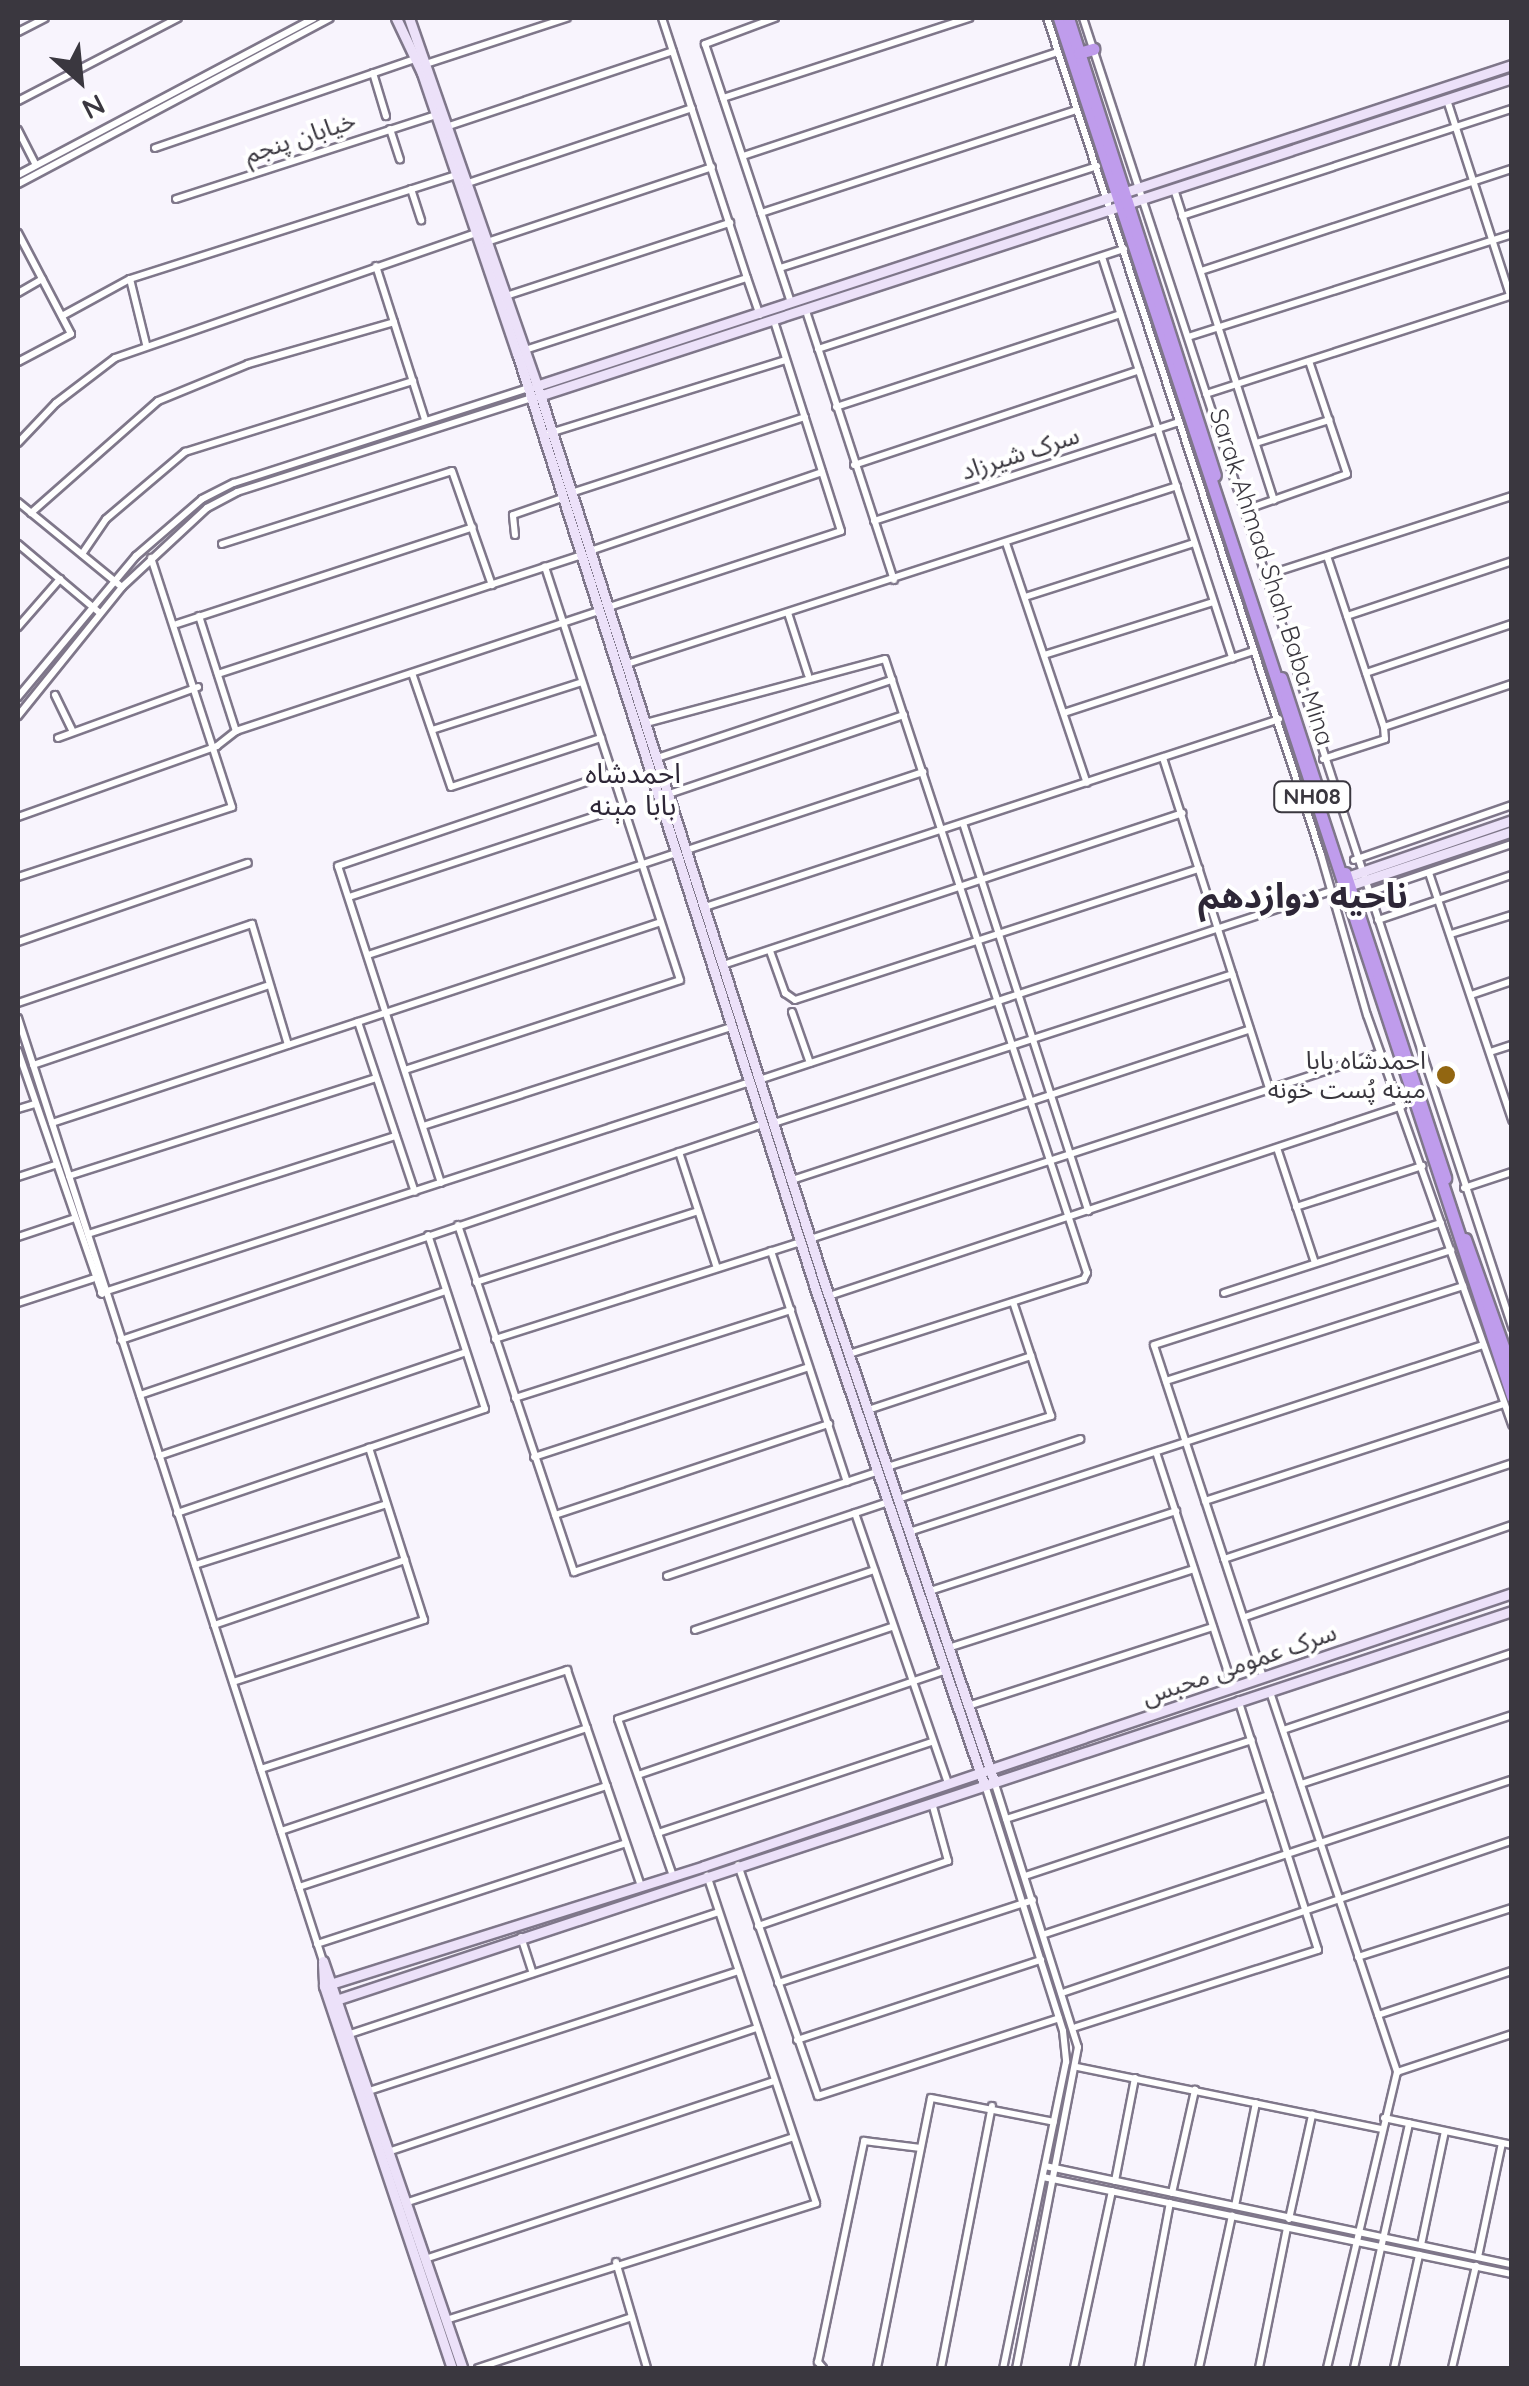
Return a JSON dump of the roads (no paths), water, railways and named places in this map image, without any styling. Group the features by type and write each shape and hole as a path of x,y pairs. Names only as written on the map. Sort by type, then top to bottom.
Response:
{"highway":[{"name":"NH08","path":"1058,18 1281,718 1347,882 1507,1400"},
{"name":"NH08","path":"1068,18 1118,201"},
{"path":"1079,54 1094,49"},
{"name":"Sarak Ahmad Shah Baba Mina","path":"1118,201 1512,1372"}],"street":[{"path":"18,32 45,18"},
{"path":"18,102 178,18"},
{"path":"18,175 314,18"},
{"path":"18,184 330,18"},
{"path":"396,18 428,63 525,350 534,392 682,851 732,1026 754,1081"},
{"path":"409,18 475,233 550,433 567,496"},
{"path":"428,63 567,18"},
{"path":"662,18 760,314"},
{"path":"775,18 706,41 792,304"},
{"path":"724,98 969,18"},
{"path":"1046,18 1096,166 1118,201 1124,250 1254,650 1269,679"},
{"path":"1084,18 1354,860 1347,882 1380,1053 1402,1106 1483,1346 1507,1400 1512,1425"},
{"path":"449,126 673,51"},
{"path":"155,148 373,73 417,52"},
{"path":"743,156 1057,52"},
{"path":"18,716 122,587 190,520 237,492 760,314 818,301 1141,194 1512,65"},
{"path":"373,73 386,116"},
{"path":"1141,194 1174,189 1512,78"},
{"path":"1206,394 1511,295 1447,100"},
{"path":"468,183 692,108"},
{"path":"1182,216 1512,109"},
{"path":"761,213 1077,110"},
{"name":"خیابان پنجم","path":"176,199 436,115"},
{"path":"390,129 400,160"},
{"path":"18,130 36,165"},
{"path":"780,268 1096,166"},
{"path":"487,242 712,167"},
{"path":"1200,271 1512,168"},
{"path":"62,316 130,280 456,175"},
{"path":"411,189 421,220"},
{"path":"1174,189 1274,500"},
{"path":"506,296 730,223"},
{"path":"18,233 69,337 18,362"},
{"path":"18,444 89,374 146,344 475,233"},
{"path":"1188,337 1512,234"},
{"path":"818,350 1124,250"},
{"path":"1102,256 1232,658"},
{"path":"376,266 425,420"},
{"path":"525,350 748,278"},
{"path":"18,293 42,279"},
{"path":"130,280 146,344"},
{"path":"18,696 114,581 183,513 220,489 425,420 774,321 806,310 818,301"},
{"path":"806,310 894,580"},
{"path":"836,407 1120,314"},
{"path":"18,817 217,746 236,731 836,536 840,523 774,321"},
{"path":"31,513 158,401 248,364 394,322"},
{"path":"550,433 786,360"},
{"path":"1244,510 1348,474 1309,361"},
{"path":"854,465 1139,370"},
{"path":"82,554 106,518 185,452 414,381"},
{"path":"515,535 513,514 805,417"},
{"path":"1256,444 1329,420"},
{"name":"سرک شیرزاد","path":"874,521 1179,422"},
{"path":"222,544 452,471 492,585"},
{"path":"218,674 545,568 822,472"},
{"path":"627,664 1177,486"},
{"path":"1264,576 1512,496"},
{"path":"18,502 122,587"},
{"path":"177,624 472,527"},
{"path":"1006,543 1087,783"},
{"path":"1025,597 1194,543"},
{"path":"18,544 100,613"},
{"path":"1323,760 1385,739 1327,556"},
{"path":"18,877 229,809 217,746 152,558"},
{"path":"1347,616 1512,561"},
{"path":"405,1070 680,980 545,568"},
{"path":"18,627 60,579"},
{"path":"1044,655 1214,602"},
{"path":"603,609 627,664 669,794 682,851"},
{"path":"788,613 808,675"},
{"path":"199,616 236,731"},
{"path":"1366,673 1512,624"},
{"path":"1064,713 1254,650"},
{"path":"646,723 880,658 904,715 1050,1160 1087,1277 849,1354"},
{"path":"412,673 451,787 601,738"},
{"path":"657,758 892,680"},
{"path":"432,730 582,682"},
{"path":"1384,726 1512,684"},
{"path":"58,738 198,688"},
{"path":"55,696 73,732"},
{"path":"669,794 904,715"},
{"path":"705,906 1281,718"},
{"path":"1163,758 1269,1089"},
{"path":"368,955 923,772"},
{"path":"442,1183 338,866 343,860 612,773"},
{"path":"1354,860 1512,805"},
{"path":"349,897 623,807"},
{"path":"722,966 1182,813"},
{"path":"103,1292 1219,930 1512,820"},
{"path":"963,823 1088,1212"},
{"path":"1347,882 1512,830"},
{"path":"1367,892 1512,844"},
{"path":"18,942 248,863"},
{"path":"770,951 785,993 795,1000 1199,870"},
{"path":"1429,873 1512,1120"},
{"path":"1378,920 1512,875"},
{"path":"1347,882 1367,892 1378,920 1512,1327"},
{"path":"696,896 705,906 754,1081 894,1501 944,1671 1006,1818 1076,2028 1077,2067 1016,2368"},
{"path":"1452,934 1512,915"},
{"path":"52,1123 386,1009 662,922"},
{"path":"18,1004 252,924 266,986 288,1045"},
{"path":"121,1340 679,1152 1232,974"},
{"path":"1471,995 1512,981"},
{"path":"33,1066 266,986"},
{"path":"792,1012 810,1063"},
{"path":"18,1018 452,2368"},
{"path":"357,1022 415,1192"},
{"path":"423,1126 732,1026"},
{"path":"792,1180 1250,1029"},
{"path":"1490,1052 1512,1044"},
{"path":"18,1050 92,1279 103,1292"},
{"path":"495,1340 1380,1053"},
{"path":"69,1176 376,1078"},
{"path":"18,1109 34,1104"},
{"path":"829,1296 1402,1106"},
{"path":"768,1124 792,1180 806,1240 868,1410 883,1469"},
{"path":"88,1234 396,1136"},
{"path":"1277,1148 1315,1263"},
{"path":"679,1152 717,1268"},
{"path":"18,1177 54,1165"},
{"path":"1296,1207 1422,1166"},
{"path":"1464,1188 1512,1172"},
{"path":"476,1282 698,1211"},
{"path":"18,1237 72,1219"},
{"path":"1224,1293 1441,1223"},
{"path":"458,1225 574,1572 1051,1416 1012,1302"},
{"path":"178,1513 485,1409 428,1236"},
{"path":"1263,1677 1154,1345 1450,1250"},
{"path":"772,1251 847,1482"},
{"path":"18,1303 92,1279"},
{"path":"1166,1381 1463,1286"},
{"path":"139,1395 446,1292"},
{"path":"515,1398 791,1310"},
{"path":"909,1532 1483,1346"},
{"path":"159,1456 466,1352"},
{"path":"868,1410 1031,1356"},
{"path":"534,1457 810,1366"},
{"path":"1205,1501 1507,1400"},
{"path":"554,1515 828,1424"},
{"path":"667,1576 1080,1439"},
{"path":"233,1682 424,1620 370,1448"},
{"path":"1156,1452 1233,1687"},
{"path":"1224,1559 1512,1463"},
{"path":"894,1501 909,1532 968,1706 984,1770"},
{"path":"194,1565 387,1504"},
{"path":"929,1591 1176,1510"},
{"path":"855,1513 948,1783"},
{"path":"1244,1616 1512,1526"},
{"path":"214,1624 405,1560"},
{"path":"948,1648 1194,1568"},
{"path":"695,1630 874,1570"},
{"name":"سرک عمومی محبس","path":"329,1984 673,1876 1512,1593"},
{"name":"سرک عمومی محبس","path":"334,2000 1512,1611"},
{"path":"968,1706 1213,1627"},
{"path":"673,1876 618,1718 892,1628"},
{"path":"1283,1730 1512,1653"},
{"path":"1287,1669 1292,1683"},
{"path":"261,1769 567,1670 641,1886"},
{"path":"638,1776 944,1671"},
{"path":"1270,1690 1397,2072 1327,2368"},
{"path":"1076,2028 1316,1951 1238,1700"},
{"path":"1301,1784 1512,1715"},
{"path":"281,1831 587,1728"},
{"path":"1006,1818 1252,1740"},
{"path":"658,1832 932,1742"},
{"path":"1045,1934 1512,1780"},
{"path":"989,1782 1059,2018 1066,2062 1003,2368"},
{"path":"299,1887 607,1786"},
{"path":"1025,1876 1269,1795"},
{"path":"758,1926 948,1861 932,1803"},
{"path":"1065,1992 1512,1841"},
{"path":"317,1944 626,1843"},
{"path":"738,1865 815,2094 822,2096 1059,2018"},
{"path":"446,2320 616,2262 816,2202 707,1876"},
{"path":"778,1983 1032,1900"},
{"path":"1358,1956 1512,1908"},
{"path":"350,2034 718,1912"},
{"path":"521,1936 533,1974"},
{"path":"798,2040 1041,1960"},
{"path":"369,2091 738,1970"},
{"path":"1378,2015 1512,1971"},
{"path":"334,2000 350,2034 411,2232 425,2260 462,2368"},
{"path":"388,2152 756,2028"},
{"path":"1397,2072 1512,2034"},
{"path":"1077,2067 1382,2128"},
{"path":"1114,2181 1135,2078"},
{"path":"405,2203 774,2082"},
{"path":"1172,2193 1195,2090"},
{"path":"877,2368 933,2096 1054,2122"},
{"path":"1234,2206 1256,2103"},
{"path":"941,2368 992,2106"},
{"path":"1259,2368 1312,2115"},
{"path":"1384,2118 1512,2145"},
{"path":"1354,2368 1409,2123"},
{"path":"1421,2246 1445,2131"},
{"path":"425,2260 793,2138"},
{"path":"823,2368 818,2362 864,2141 921,2148"},
{"path":"1452,2368 1502,2143"},
{"path":"1045,2166 1234,2206 1356,2242 1419,2255 1512,2264"},
{"path":"1043,2177 1232,2216 1359,2232 1512,2274"},
{"path":"1074,2368 1112,2192"},
{"path":"1139,2368 1170,2204"},
{"path":"1199,2368 1232,2216"},
{"path":"1394,2368 1419,2255"},
{"path":"616,2262 648,2368"},
{"path":"478,2368 632,2318"}],"place":[{"name":"احمدشاه بابا مینه پُست خونه","path":"1446,1075"}],"district":[{"name":"احمدشاه بابا مېنه","path":"633,789"},
{"name":"ناحیه دوازدهم","path":"1303,895"}]}
